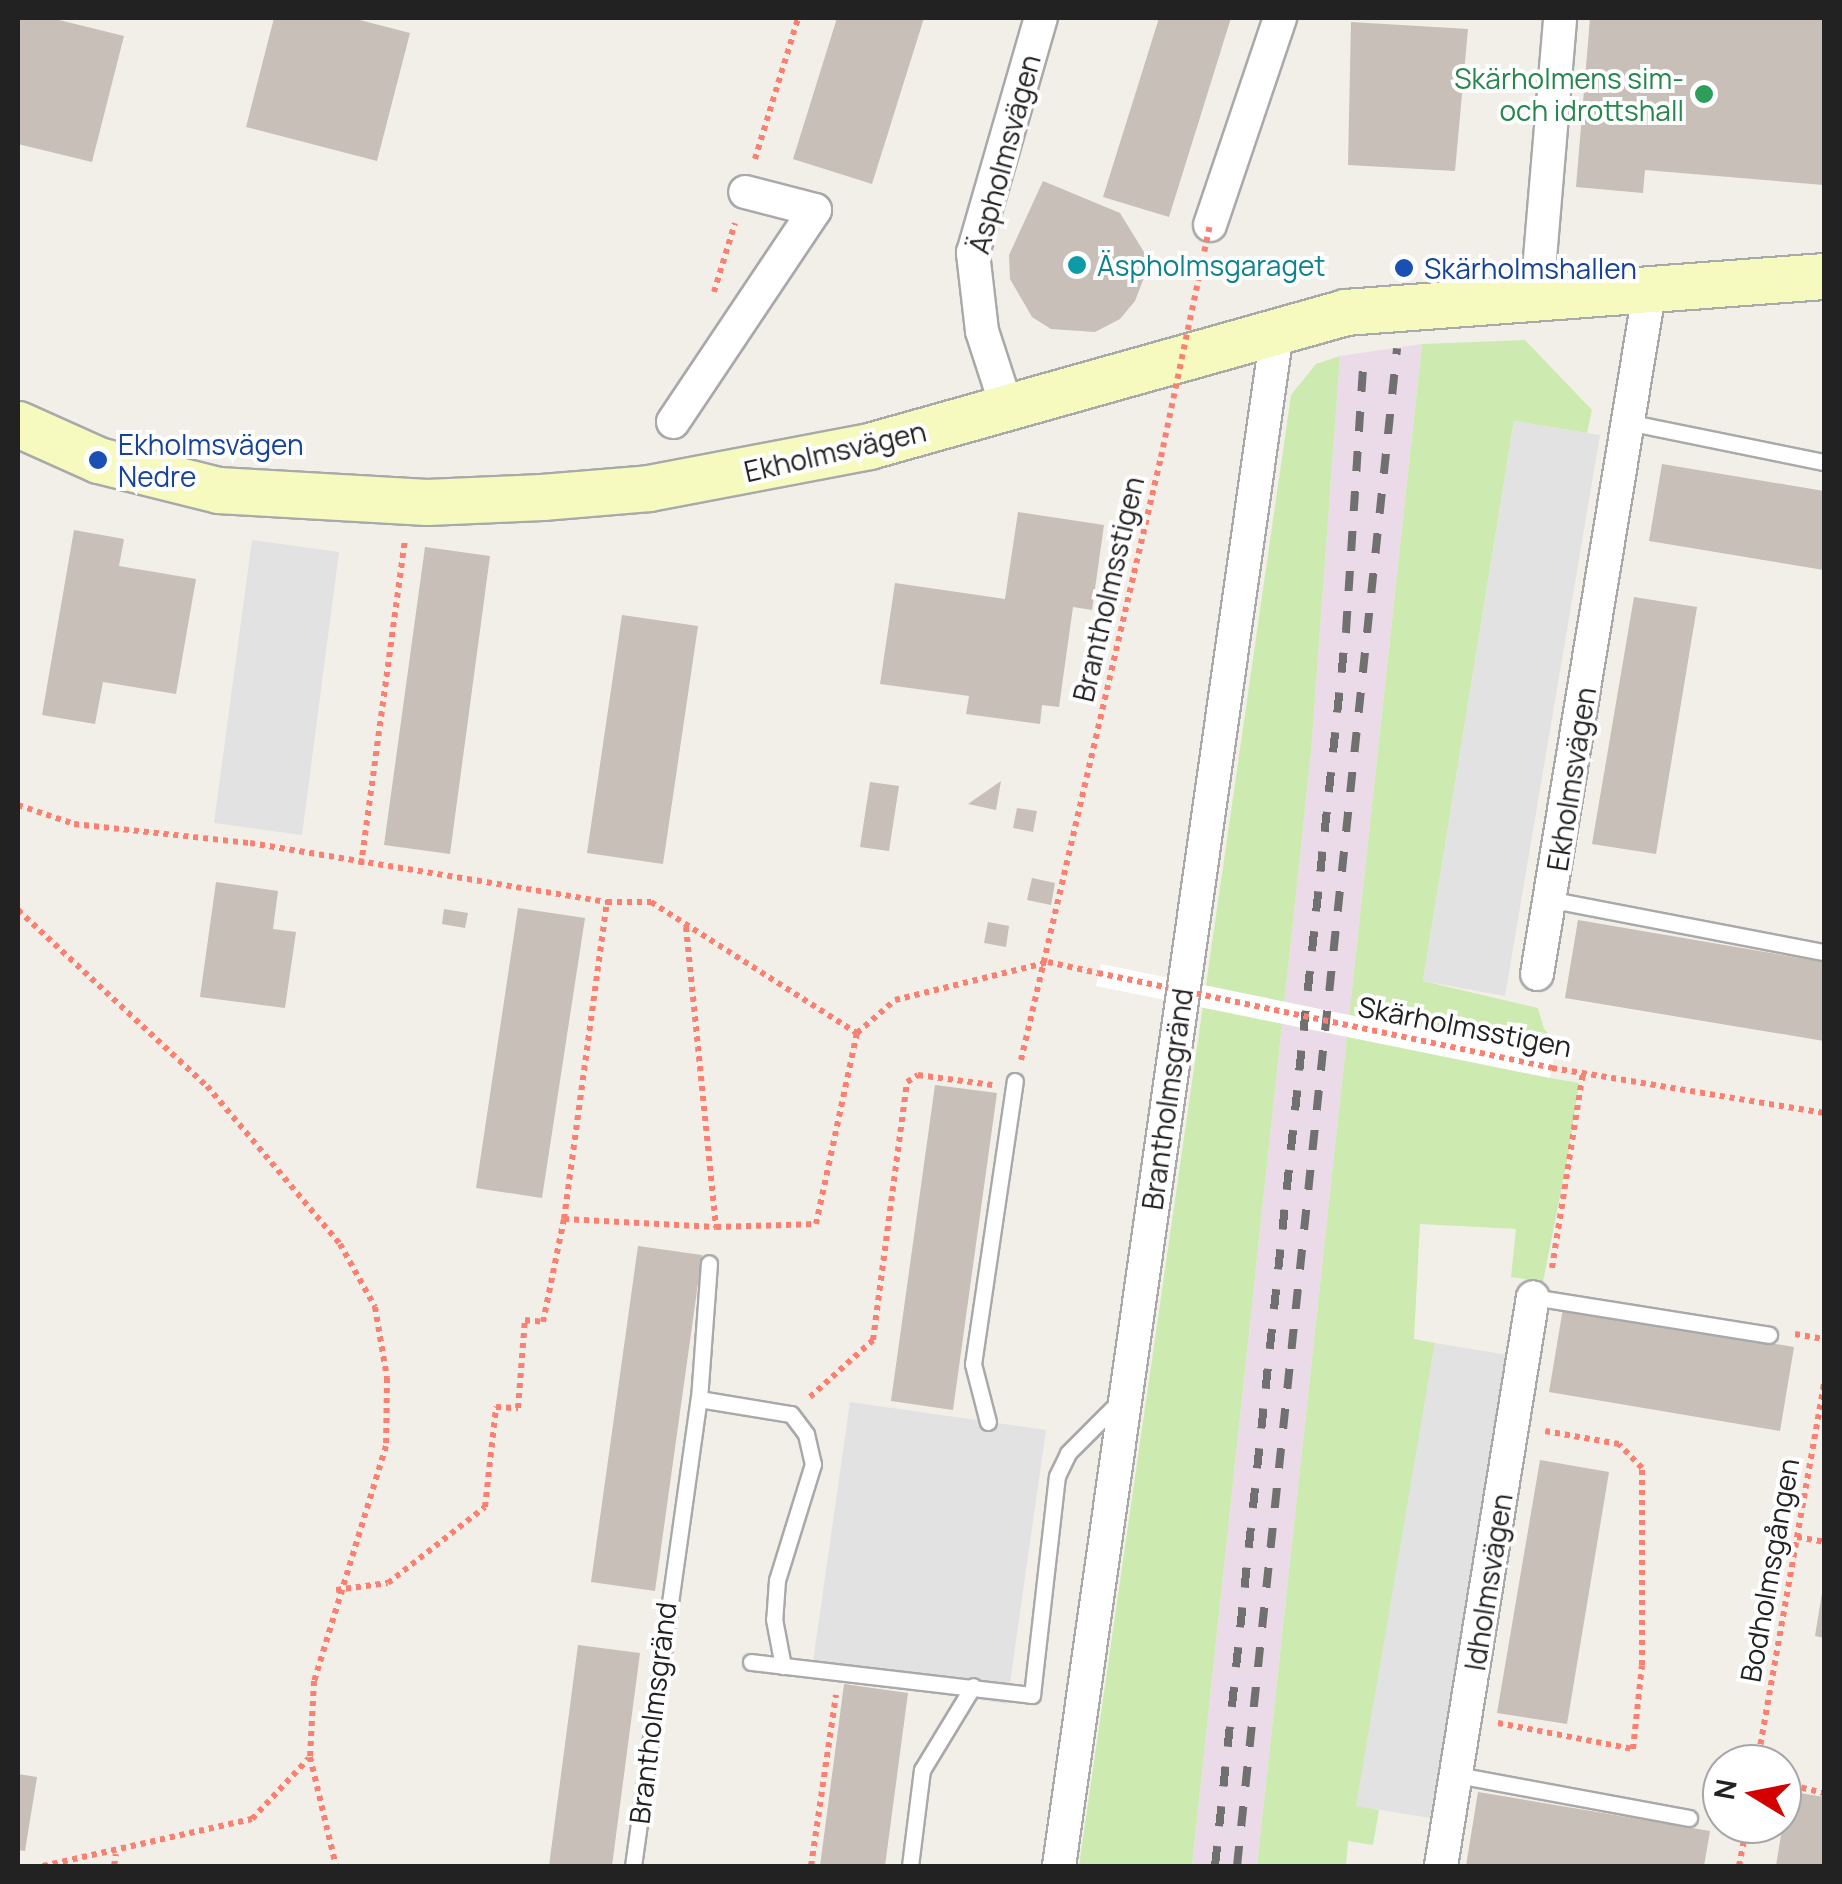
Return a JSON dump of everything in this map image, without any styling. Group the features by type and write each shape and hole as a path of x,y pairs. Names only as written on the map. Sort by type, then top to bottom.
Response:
{"street":[{"name":"Äspholmsvägen","path":"1007,408 982,331 974,253 1041,18"},
{"path":"1210,225 1280,18"},
{"path":"1537,294 1560,18"},
{"path":"672,422 815,210 745,192"},
{"name":"Ekholmsvägen","path":"18,424 98,460 218,490 427,502 649,488 870,446 1345,312 1537,294 1824,276"},
{"name":"Ekholmsvägen","path":"1537,974 1553,900 1650,287"},
{"name":"Brantholmsgränd","path":"1060,1866 1276,332"},
{"name":"Idholmsvägen","path":"1442,1866 1540,1299"}],"lane":[{"path":"1627,422 1824,462"},
{"path":"1553,900 1824,952"},
{"path":"988,1422 973,1364 1015,1082"},
{"name":"Brantholmsgränd","path":"633,1866 699,1399 709,1263"},
{"path":"1540,1299 1769,1335"},
{"path":"751,1662 1032,1695 1057,1476 1068,1453 1124,1397"},
{"path":"699,1399 792,1414 813,1464 778,1580 774,1619 783,1666"},
{"path":"910,1866 922,1770 973,1686"},
{"path":"1457,1775 1689,1818"}],"path":[{"path":"712,298 798,18"},
{"name":"Brantholmsstigen","path":"1015,1082 1048,962 1210,225"},
{"path":"362,864 405,538"},
{"path":"18,805 74,824 250,843 607,902 650,902 856,1033"},
{"path":"336,1590 388,1583 485,1508 496,1407 518,1408 525,1320 543,1322 564,1219 607,902"},
{"path":"18,910 207,1086 340,1244 376,1307 388,1378 386,1446 336,1590 314,1681 310,1758 336,1866"},
{"path":"686,925 716,1228 709,1263"},
{"path":"564,1219 716,1228 816,1224 856,1033 895,1000 1048,962"},
{"name":"Skärholmsstigen","path":"1048,962 1552,1068 1824,1113"},
{"path":"1540,1299 1583,1072"},
{"path":"792,1414 873,1340 907,1082 918,1075 1002,1087 1015,1082"},
{"name":"Bodholmsgången","path":"1761,1744 1824,1383"},
{"path":"1483,1720 1633,1749 1642,1665 1642,1468 1618,1444 1532,1430"},
{"path":"1797,1538 1824,1542"},
{"path":"811,1866 836,1696"},
{"path":"43,1866 116,1854 252,1819 310,1758"},
{"path":"114,1866 116,1854"}],"shaded area":[{"path":"1422,344 1257,1866 1192,1866 1311,753 1340,356"},
{"path":"1514,421 1600,435 1505,996 1423,981"},
{"path":"252,540 339,552 302,835 214,823"},
{"path":"1435,1343 1508,1355 1430,1818 1356,1806"},
{"path":"850,1402 1046,1430 1007,1704 811,1676"}],"green space":[{"path":"1525,340 1592,410 1587,433 1514,421 1423,981 1538,1008 1544,1029 1557,1043 1550,1078 1579,1083 1569,1150 1543,1282 1511,1277 1516,1229 1420,1224 1414,1339 1435,1343 1357,1805 1379,1810 1373,1845 1348,1841 1346,1866 1257,1866 1422,344"},
{"path":"1340,356 1311,753 1192,1866 1079,1866 1291,395 1316,364"}],"pier":[{"path":"1101,964 1554,1057 1550,1078 1096,986"}],"building":[{"path":"18,18 51,18 124,36 92,162 18,144"},
{"path":"274,18 352,18 410,33 377,161 246,127"},
{"path":"837,18 924,18 872,184 793,159"},
{"path":"1159,18 1231,18 1169,217 1103,197"},
{"name":"Skärholmens sim- och idrottshall","path":"1590,18 1824,18 1824,185 1645,170 1643,193 1576,187"},
{"path":"1351,22 1468,29 1455,171 1348,165"},
{"name":"Äspholmsgaraget","path":"1043,181 1120,213 1144,252 1145,275 1135,301 1120,319 1095,332 1051,329 1032,317 1010,279 1009,255"},
{"path":"1662,464 1824,491 1824,570 1649,541"},
{"path":"1018,512 1104,525 1092,610 1073,607 1059,707 1042,705 1040,724 966,714 969,696 880,684 895,583 1005,599"},
{"path":"74,530 124,539 119,566 196,579 176,694 103,682 95,724 42,715"},
{"path":"425,547 490,556 450,854 384,845"},
{"path":"1634,597 1697,607 1656,854 1592,844"},
{"path":"622,615 698,626 663,864 587,853"},
{"path":"1001,781 996,810 968,804"},
{"path":"870,782 899,786 889,851 860,847"},
{"path":"1017,808 1037,811 1033,832 1013,828"},
{"path":"1032,878 1055,883 1051,905 1027,900"},
{"path":"216,882 278,891 273,929 296,932 285,1008 200,997"},
{"path":"518,908 585,918 542,1198 476,1188"},
{"path":"444,909 468,913 465,928 442,924"},
{"path":"1578,920 1824,962 1824,1041 1565,998"},
{"path":"988,922 1009,926 1006,947 984,943"},
{"path":"935,1085 997,1093 953,1410 891,1401"},
{"path":"638,1246 702,1255 655,1591 591,1582"},
{"path":"1563,1308 1794,1347 1780,1431 1549,1392"},
{"path":"1540,1460 1609,1472 1567,1724 1497,1713"},
{"path":"1824,1593 1824,1638 1815,1636"},
{"path":"578,1645 640,1653 612,1866 549,1866"},
{"path":"844,1684 908,1693 885,1866 820,1866"},
{"path":"18,1774 37,1777 25,1851 18,1850"},
{"path":"1478,1792 1702,1830 1702,1844 1708,1844 1704,1866 1466,1866"},
{"path":"1802,1793 1824,1797 1824,1866 1776,1866 1780,1844 1802,1844"}],"railway":[{"path":"1237,1866 1397,348"},
{"path":"1215,1866 1346,631 1364,353"}],"place":[{"name":"Skärholmens sim- och idrottshall","path":"1704,94"},
{"name":"Äspholmsgaraget","path":"1077,265"},
{"name":"Skärholmshallen","path":"1404,268"},
{"name":"Ekholmsvägen Nedre","path":"98,460"}]}
